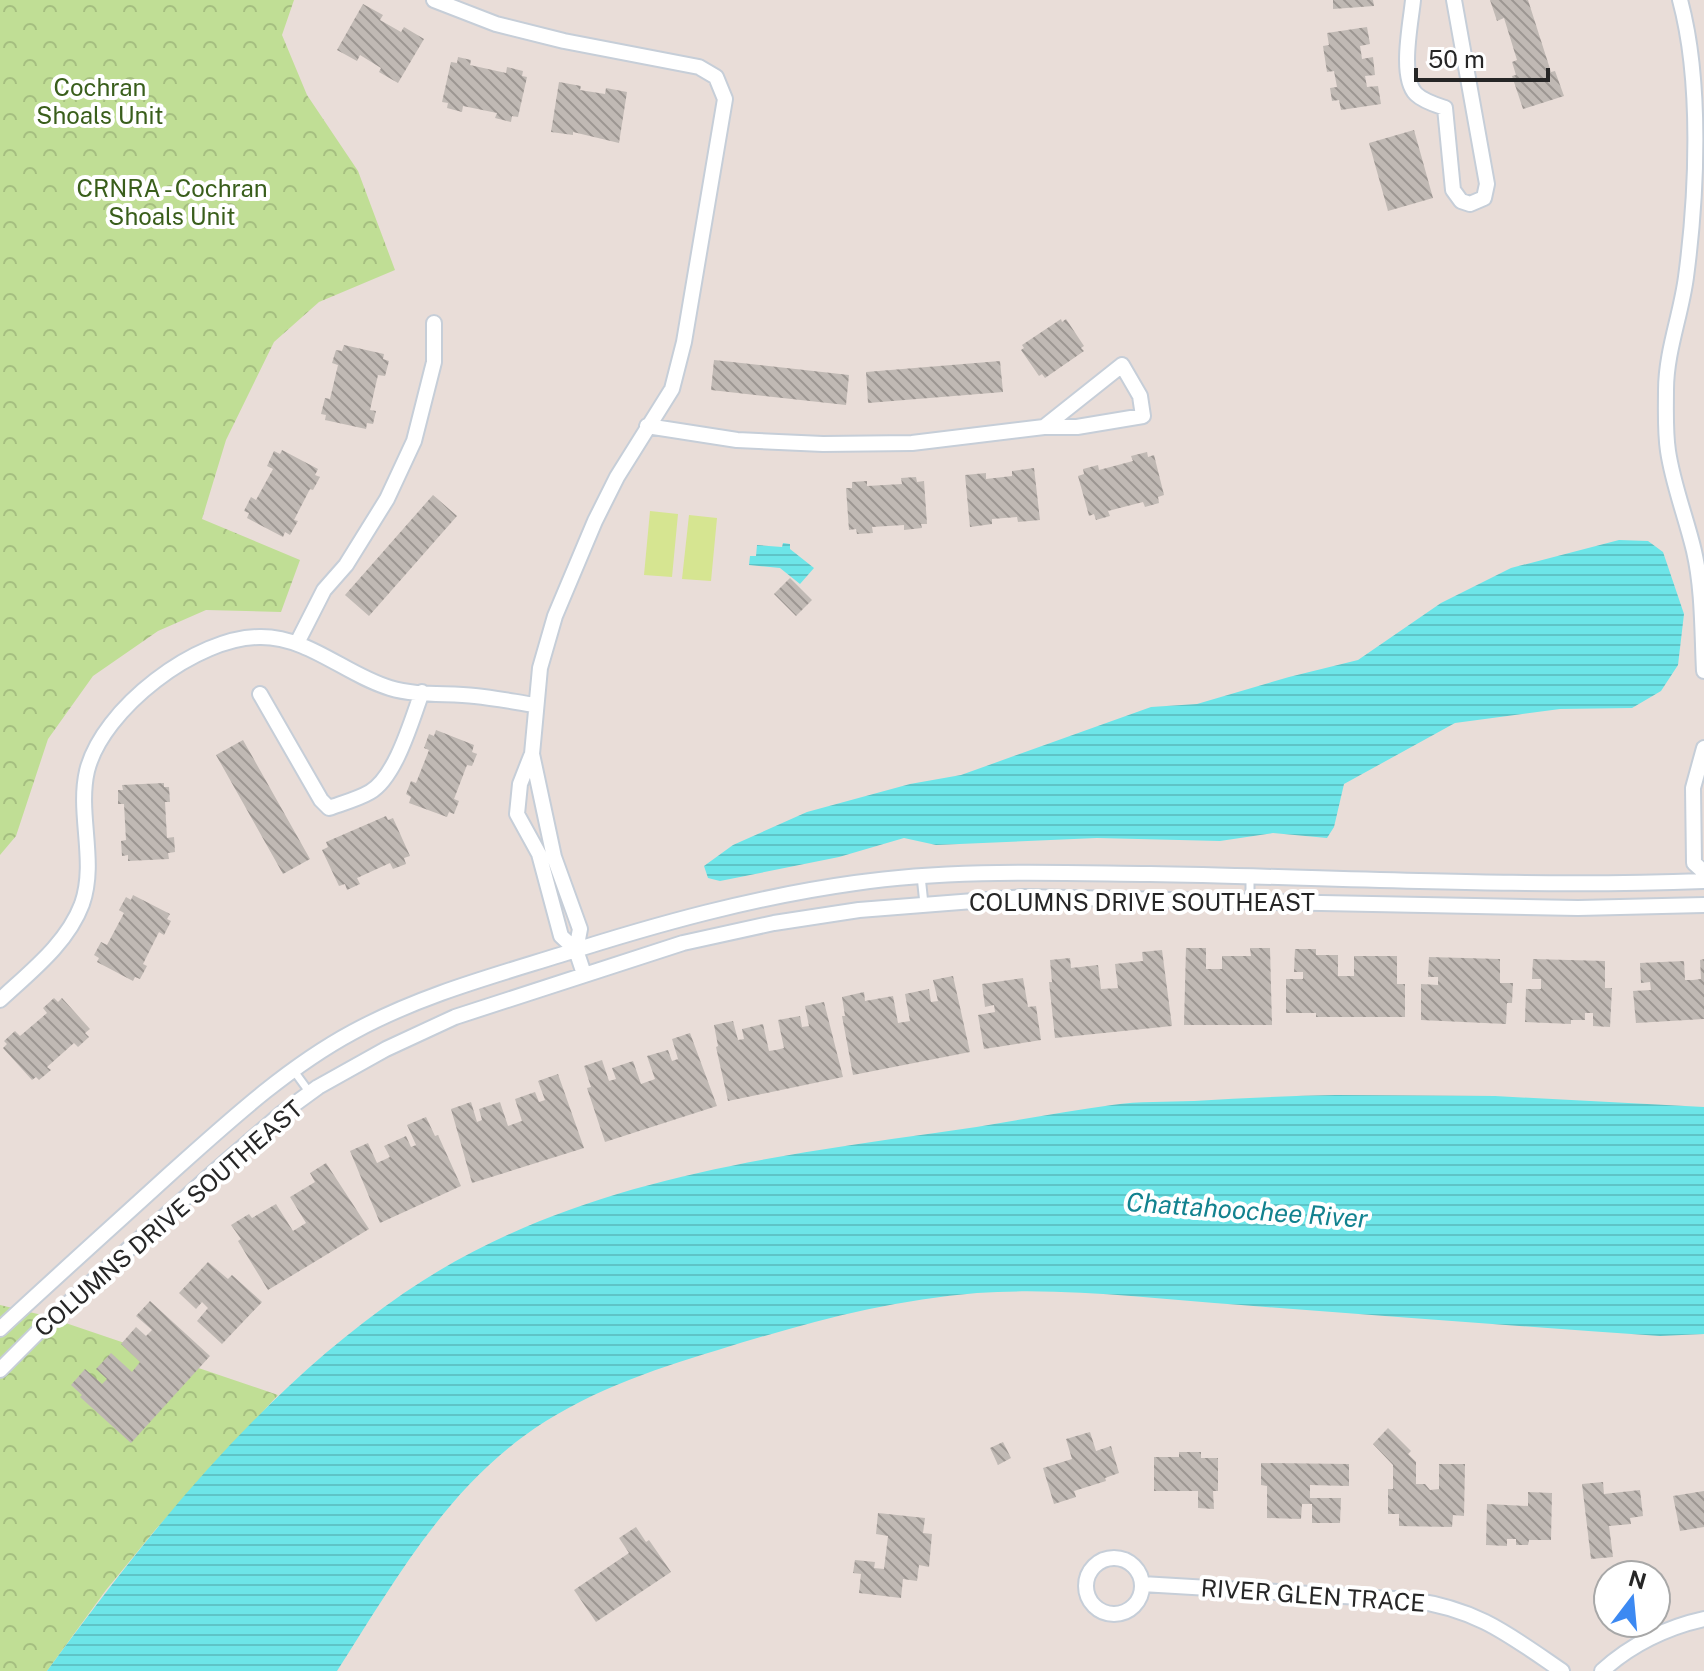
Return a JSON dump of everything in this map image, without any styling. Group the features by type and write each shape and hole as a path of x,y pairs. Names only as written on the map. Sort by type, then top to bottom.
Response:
{"street":[{"path":"434,0 496,24 564,41 699,67 716,77 725,99 684,342 672,389 617,477 595,521 555,616 540,668 532,754 561,936 576,950 584,974"},
{"path":"1413,0 1407,71 1416,94 1445,108 1453,190 1461,201 1470,204 1484,198 1487,184 1454,0"},
{"path":"1680,0 1700,97 1686,277 1669,352 1666,402 1668,450 1700,587 1704,671"},
{"path":"297,643 324,590 346,565 387,499 414,441 434,362 434,323"},
{"path":"647,426 737,440 823,444 912,443 1044,427 1077,427 1143,416 1140,396 1122,365 1044,427"},
{"path":"0,1000 62,940 82,903 89,859 84,795 87,770 98,743 115,719 138,696 174,668 209,649 242,638 263,637 297,643 391,688 535,705"},
{"path":"260,694 321,800 329,808 373,791 384,778 395,761 422,692"},
{"path":"1704,750 1693,788 1694,863 1704,872"},
{"path":"532,754 520,784 516,808 520,821 548,859"},
{"name":"COLUMNS DRIVE SOUTHEAST","path":"0,1329 225,1125 294,1071 350,1034 410,1003 458,985 717,908 857,882 998,872 1603,883 1704,881"},
{"name":"COLUMNS DRIVE SOUTHEAST","path":"0,1370 51,1319 214,1172 310,1093 423,1031 491,1004 683,943 738,930 859,910 1024,897 1578,908 1704,905"},
{"path":"1118,1557 1135,1567 1142,1584 1138,1602 1114,1614 1097,1609 1085,1585 1092,1567 1099,1561 1118,1557"},
{"name":"RIVER GLEN TRACE","path":"1142,1584 1442,1604 1495,1625 1562,1671"},
{"path":"1602,1671 1652,1637 1704,1619"}],"lane":[{"path":"921,876 924,904"},
{"path":"1250,876 1250,901"},
{"path":"294,1071 310,1093"}],"green space":[{"name":"CRNRA - Cochran Shoals Unit","path":"0,0 294,0 282,35 307,95 358,171 395,270 319,302 274,342 226,440 202,519 300,560 281,612 206,610 158,631 93,676 48,739 16,836 0,855"},
{"path":"650,511 678,514 672,577 644,575"},
{"path":"689,515 717,518 711,581 682,579"},
{"path":"0,1305 42,1315 278,1395 156,1529 106,1590 47,1671 0,1671"}],"water":[{"path":"1619,540 1648,541 1663,552 1684,614 1678,665 1661,691 1632,708 1560,709 1455,723 1344,784 1334,827 1327,838 1273,833 1220,841 1097,838 936,845 904,838 839,857 720,881 708,878 704,866 733,845 807,812 910,784 961,775 1151,707 1197,704 1358,660 1441,603 1511,568"},
{"path":"783,543 790,544 790,549 814,568 800,584 780,568 749,565 750,556 756,556 757,545 782,547"},
{"name":"Chattahoochee River","path":"1336,1095 1495,1096 1704,1107 1704,1334 1660,1336 1109,1294 977,1293 878,1307 781,1331 667,1366 617,1385 546,1421 494,1460 443,1515 398,1576 337,1671 47,1671 167,1516 255,1419 302,1374 404,1293 465,1256 528,1226 659,1182 796,1154 1122,1104"}],"building":[{"path":"1333,0 1373,0 1374,6 1333,9"},
{"path":"1490,0 1528,0 1551,72 1555,71 1564,96 1523,109 1512,76 1516,75 1512,62 1517,60 1504,18 1497,21"},
{"path":"363,4 383,15 380,20 401,32 404,27 424,39 398,83 379,72 381,68 360,55 357,61 337,50"},
{"path":"1367,27 1370,44 1360,46 1362,59 1373,57 1375,75 1365,76 1367,87 1378,86 1381,104 1341,110 1339,100 1332,101 1330,88 1337,87 1334,71 1327,72 1323,46 1329,45 1327,33"},
{"path":"458,57 471,60 470,65 506,73 507,67 523,71 522,76 527,77 518,117 512,116 511,122 495,118 497,113 463,106 462,112 447,108 448,103 442,102 451,62 457,63"},
{"path":"559,82 581,86 580,90 605,94 606,88 627,92 619,143 573,132 573,135 551,132"},
{"path":"1414,130 1433,198 1388,211 1369,143"},
{"path":"1061,319 1062,322 1066,319 1084,346 1081,348 1084,351 1045,378 1042,374 1039,376 1021,350 1024,348 1022,345"},
{"path":"344,345 384,354 383,359 389,361 385,376 378,375 370,410 376,411 373,424 367,423 366,429 325,420 326,415 321,414 325,398 330,399 338,365 332,363 336,350 342,351"},
{"path":"714,360 849,375 846,405 711,390"},
{"path":"1000,361 1003,392 868,403 866,372"},
{"path":"282,450 318,469 315,475 320,477 313,490 310,489 290,535 285,532 283,537 247,518 249,513 244,511 251,497 256,500 273,469 267,466 274,451 280,454"},
{"path":"1147,452 1148,457 1154,455 1164,495 1158,497 1159,503 1145,507 1143,502 1108,511 1110,516 1096,520 1094,514 1089,516 1078,476 1084,474 1083,469 1098,465 1099,470 1133,461 1131,456"},
{"path":"1034,468 1040,520 1018,522 1017,517 992,519 992,524 970,527 965,475 986,473 986,479 1012,476 1012,471"},
{"path":"916,477 917,482 924,481 927,524 921,524 922,528 904,530 904,525 872,527 873,533 857,534 856,529 849,530 846,488 852,488 852,482 867,481 867,486 902,484 901,478"},
{"path":"433,495 457,516 369,616 345,595"},
{"path":"790,578 812,600 796,616 774,594"},
{"path":"436,730 474,745 472,752 477,754 472,766 467,765 454,799 459,801 454,814 449,812 447,817 409,803 411,797 406,794 411,781 416,783 429,750 424,748 429,734 434,736"},
{"path":"243,740 310,859 283,874 216,755"},
{"path":"164,783 164,787 169,787 170,802 165,802 167,838 174,837 175,852 168,853 169,859 128,861 128,855 122,856 121,841 126,840 124,804 118,804 118,790 123,790 122,785"},
{"path":"386,816 388,820 393,818 410,856 404,858 406,864 393,869 390,863 357,878 360,884 347,890 345,884 339,886 322,850 328,847 326,842"},
{"path":"133,895 170,914 167,919 171,921 164,935 159,932 143,964 147,966 140,979 135,977 133,981 97,962 99,958 94,955 101,942 107,945 124,913 119,910 126,897 131,900"},
{"path":"1186,948 1206,948 1206,969 1222,969 1222,956 1251,956 1250,948 1270,948 1272,1025 1184,1025"},
{"path":"1295,949 1316,949 1316,955 1338,955 1338,976 1354,976 1354,956 1397,956 1397,984 1405,984 1405,1017 1316,1017 1316,1013 1286,1013 1286,979 1303,979 1303,972 1294,972"},
{"path":"1162,950 1172,1026 1055,1038 1049,982 1052,982 1050,960 1070,958 1071,968 1098,965 1101,989 1118,988 1115,964 1143,961 1142,952"},
{"path":"1429,957 1500,959 1500,983 1513,983 1512,1003 1507,1003 1506,1024 1421,1020 1421,984 1438,985 1438,977 1428,977"},
{"path":"1533,959 1605,961 1605,988 1612,988 1610,1027 1593,1026 1593,1013 1585,1013 1585,1020 1571,1020 1571,1024 1525,1022 1526,989 1541,989 1541,979 1532,979"},
{"path":"1704,959 1704,1019 1636,1023 1633,991 1651,990 1650,982 1641,983 1640,963 1684,961 1685,980 1693,980 1701,979 1700,960"},
{"path":"953,976 970,1052 853,1075 842,1016 845,1016 842,997 864,992 865,1001 893,996 898,1023 910,1021 905,994 929,989 931,1002 938,1001 933,980"},
{"path":"1023,978 1028,1007 1036,1006 1041,1040 984,1049 978,1015 995,1012 994,1005 985,1007 982,984"},
{"path":"54,998 58,1002 62,998 90,1029 85,1033 89,1037 78,1047 74,1043 47,1067 51,1070 39,1080 36,1077 32,1080 3,1048 7,1044 4,1041 15,1031 20,1036 47,1013 43,1008"},
{"path":"824,1002 843,1077 728,1101 714,1025 733,1021 738,1040 744,1039 742,1029 763,1024 769,1051 776,1050 784,1048 778,1020 800,1016 802,1027 809,1026 805,1006"},
{"path":"690,1033 717,1106 605,1142 587,1088 591,1087 584,1066 602,1060 609,1081 616,1079 612,1068 633,1061 641,1084 655,1079 647,1056 668,1050 672,1061 678,1059 672,1039"},
{"path":"558,1074 584,1148 472,1183 451,1109 471,1102 477,1122 482,1120 479,1109 500,1102 508,1126 522,1121 515,1099 535,1092 539,1102 545,1100 538,1081"},
{"path":"426,1117 435,1136 438,1135 461,1186 380,1223 350,1151 368,1143 377,1163 390,1157 384,1146 406,1136 411,1147 416,1145 407,1125"},
{"path":"326,1163 369,1229 268,1290 231,1225 249,1214 252,1218 276,1204 293,1231 306,1223 290,1197 315,1182 310,1173"},
{"path":"208,1262 228,1279 232,1275 262,1302 222,1344 197,1321 208,1308 202,1302 196,1309 179,1293"},
{"path":"150,1301 210,1356 131,1443 71,1385 85,1369 102,1384 107,1379 96,1369 111,1353 132,1372 140,1362 121,1344 136,1327 146,1336 152,1330 136,1316"},
{"path":"1388,1428 1411,1451 1408,1454 1416,1462 1416,1484 1425,1484 1430,1490 1439,1489 1439,1464 1465,1464 1464,1516 1453,1515 1452,1527 1399,1526 1399,1514 1388,1514 1388,1489 1393,1489 1393,1465 1373,1444"},
{"path":"1090,1432 1096,1451 1111,1446 1119,1473 1105,1478 1106,1481 1074,1491 1076,1497 1054,1504 1043,1468 1072,1459 1066,1439"},
{"path":"1003,1442 1011,1458 998,1465 990,1448"},
{"path":"1179,1452 1201,1452 1201,1458 1218,1458 1218,1491 1213,1491 1214,1509 1198,1508 1198,1491 1154,1491 1154,1457 1179,1457"},
{"path":"1261,1463 1349,1464 1349,1486 1310,1485 1310,1498 1341,1498 1340,1523 1312,1523 1312,1504 1302,1504 1301,1519 1267,1518 1267,1486 1261,1485"},
{"path":"1603,1482 1604,1494 1640,1490 1643,1516 1630,1518 1631,1524 1609,1526 1613,1557 1591,1559 1582,1484"},
{"path":"1704,1491 1704,1527 1680,1531 1673,1496"},
{"path":"1528,1492 1552,1493 1551,1540 1529,1540 1528,1545 1516,1545 1516,1539 1507,1539 1507,1546 1486,1545 1487,1504 1528,1506"},
{"path":"878,1513 925,1518 923,1533 932,1534 929,1567 919,1565 917,1581 903,1579 901,1598 859,1593 861,1574 853,1573 855,1560 875,1562 874,1568 884,1569 888,1536 876,1534"},
{"path":"636,1527 671,1572 596,1622 574,1590 629,1553 619,1538"}],"park label":[{"name":"Cochran Shoals Unit","path":"100,101"}]}
